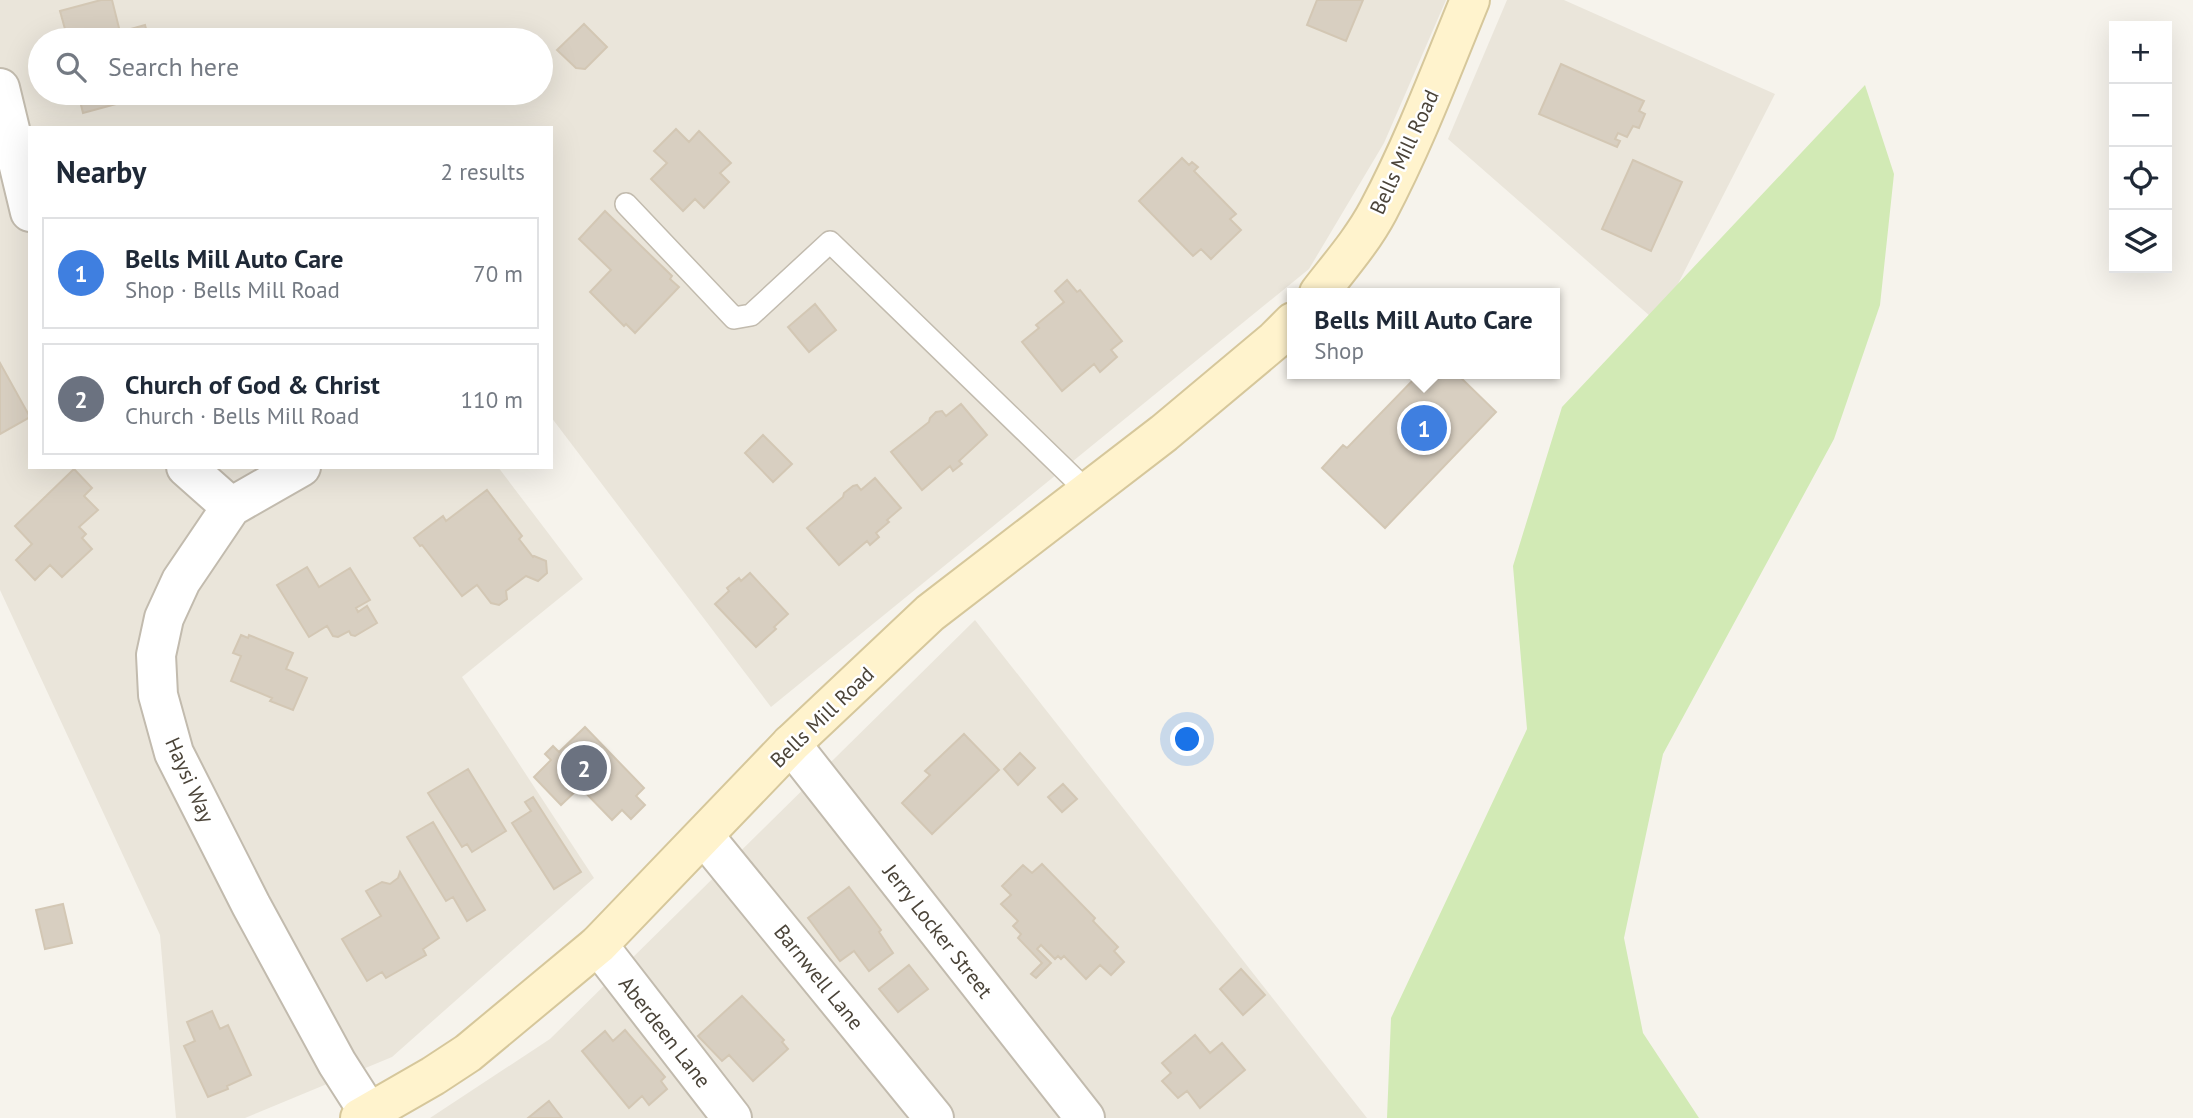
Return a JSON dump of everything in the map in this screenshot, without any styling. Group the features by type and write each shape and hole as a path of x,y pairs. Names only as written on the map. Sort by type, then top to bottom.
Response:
{"street":[{"name":"Bells Mill Road","path":"1323,288 1378,212 1412,141 1470,0"},
{"path":"0,88 28,204"},
{"name":"Bells Mill Road","path":"364,1116 468,1052 598,945 791,744 930,613 1184,416 1287,328"},
{"path":"188,469 231,507"},
{"name":"Haysi Way","path":"298,469 231,507 181,581 164,618 156,655 158,695 174,753 245,894 364,1116"},
{"name":"Jerry Locker Street","path":"791,744 1085,1118"},
{"name":"Barnwell Lane","path":"704,836 934,1118"},
{"name":"Aberdeen Lane","path":"598,945 732,1118"}],"lane":[{"path":"626,204 734,318 751,315 830,242 1088,492"}],"shaded area":[{"path":"0,0 1446,0 1384,143 1309,269 771,707 553,420 553,126 28,126 28,469 500,469 583,579 462,677 594,878 392,1057 245,1118 176,1118 160,935 0,590"},
{"path":"1507,0 1564,0 1775,94 1658,323 1448,139"},
{"path":"975,620 1367,1118 430,1118 550,1039"}],"green space":[{"path":"1865,85 1894,174 1880,305 1834,439 1663,754 1624,938 1643,1033 1699,1118 1387,1118 1391,1018 1527,729 1513,566 1562,407"}],"building":[{"path":"101,0 112,0 119,28 65,28 60,11"},
{"path":"1317,0 1363,0 1346,41 1307,25"},
{"path":"584,24 607,47 585,69 576,68 557,50"},
{"path":"1561,64 1644,101 1639,111 1645,114 1639,128 1633,126 1627,137 1618,133 1615,139 1620,141 1617,147 1539,114"},
{"path":"81,105 112,105 83,113"},
{"path":"676,129 689,142 699,131 731,163 720,173 729,182 704,208 695,199 683,211 651,179 667,163 654,151"},
{"path":"1182,158 1189,165 1192,162 1198,167 1194,171 1236,214 1230,219 1241,230 1211,259 1201,249 1193,256 1139,201"},
{"path":"1633,160 1682,182 1651,251 1602,229"},
{"path":"605,211 672,276 670,279 679,287 635,333 626,324 624,326 590,292 611,270 579,239"},
{"path":"1067,280 1077,292 1080,290 1122,341 1111,350 1117,357 1100,372 1094,364 1062,391 1022,342 1039,328 1036,325 1064,302 1055,291"},
{"path":"815,304 836,330 809,352 788,327"},
{"path":"0,363 28,413 28,418 0,434"},
{"path":"1414,379 1462,379 1496,412 1385,528 1322,468 1343,445 1347,448"},
{"path":"961,404 987,435 959,461 962,464 953,471 950,466 922,490 891,452 929,422 936,412 942,411 946,416"},
{"path":"763,435 792,464 773,482 745,453"},
{"path":"74,469 92,488 84,496 98,510 79,527 86,534 82,538 92,549 62,577 50,565 35,580 16,560 32,544 15,526"},
{"path":"875,478 901,508 876,533 879,537 870,545 867,541 839,565 807,528 853,486 857,485 861,490"},
{"path":"487,490 522,536 519,539 533,557 546,561 547,573 538,581 526,576 506,591 507,599 499,605 491,603 477,585 462,596 414,538 443,516 446,521"},
{"path":"307,567 319,587 350,568 370,600 356,608 358,612 367,606 377,623 355,636 349,631 338,637 333,636 327,626 309,637 277,585"},
{"path":"750,573 788,614 756,647 715,604 729,591 727,588"},
{"path":"241,635 248,638 249,635 293,653 286,669 307,678 293,710 231,681 241,656 233,653"},
{"path":"585,727 644,788 636,796 645,805 631,819 622,810 612,820 580,787 561,805 534,777 551,760 545,754 553,746 559,752"},
{"path":"964,734 999,770 932,834 902,803 930,775 925,771"},
{"path":"1020,753 1035,768 1018,785 1004,769"},
{"path":"468,769 506,831 472,852 467,844 462,847 428,793"},
{"path":"1063,784 1077,799 1062,812 1048,797"},
{"path":"533,797 581,872 554,889 512,823 531,811 525,802"},
{"path":"433,822 485,910 467,921 453,897 446,901 407,837"},
{"path":"1042,864 1095,918 1093,921 1118,947 1114,951 1124,962 1111,975 1100,965 1086,979 1064,956 1055,959 1041,945 1037,949 1051,963 1036,978 1031,974 1042,963 1018,938 1021,934 1013,926 1018,921 1001,904 1011,895 1002,886 1023,865 1032,873"},
{"path":"400,872 439,938 423,949 426,955 386,978 382,972 367,981 342,939 381,916 366,891 382,882 390,884 398,878"},
{"path":"849,887 881,930 879,932 893,953 869,971 854,951 840,961 808,918"},
{"path":"63,904 72,943 45,949 36,910"},
{"path":"909,965 928,989 898,1012 879,989"},
{"path":"1241,969 1265,995 1243,1015 1220,989"},
{"path":"742,996 784,1040 782,1042 788,1049 753,1081 729,1055 722,1061 698,1036"},
{"path":"212,1011 220,1029 228,1025 251,1075 208,1097 184,1046 195,1041 187,1022"},
{"path":"625,1030 665,1077 661,1081 667,1089 649,1105 642,1096 629,1108 582,1051 605,1031 613,1041"},
{"path":"1195,1035 1210,1053 1222,1043 1245,1070 1200,1108 1187,1091 1178,1098 1162,1081 1171,1073 1162,1063"},
{"path":"549,1101 562,1118 528,1118"}],"place":[{"name":"Bells Mill Auto Care","path":"1424,428"},
{"name":"Church of God & Christ","path":"584,768"}]}
